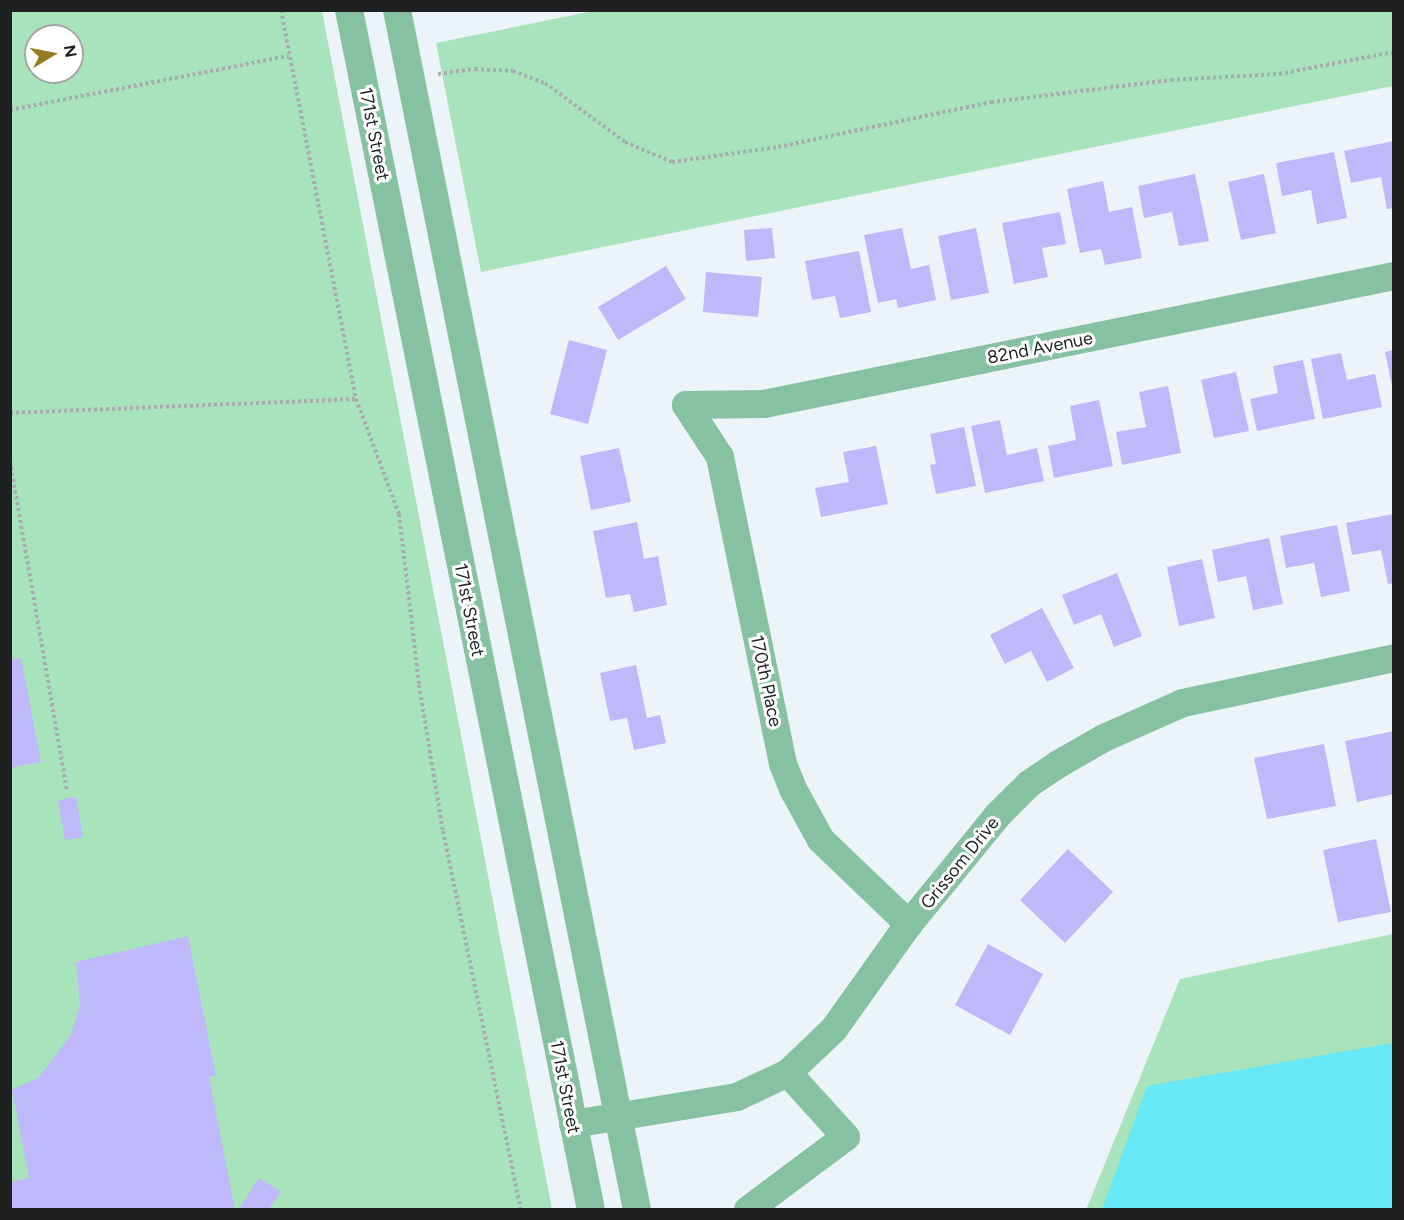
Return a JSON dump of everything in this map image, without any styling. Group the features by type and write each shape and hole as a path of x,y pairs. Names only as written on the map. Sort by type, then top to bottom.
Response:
{"street":[{"name":"171st Street","path":"350,10 591,1209"},
{"path":"396,10 637,1209"},
{"name":"82nd Avenue","path":"686,405 764,404 1394,276"},
{"name":"170th Place","path":"686,405 720,457 783,764 794,791 821,840 909,924"},
{"name":"Grissom Drive","path":"573,1124 737,1097 788,1073 834,1029 909,924 997,816 1029,784 1104,738 1184,702 1394,658"},
{"path":"748,1209 846,1137 788,1073"}],"path":[{"path":"281,10 356,399 399,514 419,685 443,831 522,1209"},
{"path":"437,74 475,69 513,70 545,83 625,142 672,162 778,147 991,102 1171,80 1279,74 1394,52"},
{"path":"10,110 290,56"},
{"path":"10,413 356,399"},
{"path":"10,461 66,790"}],"green space":[{"path":"10,11 322,11 552,1209 11,1209"},
{"path":"593,11 1393,11 1393,86 481,272 436,43"},
{"path":"1393,934 1393,1209 1086,1210 1180,979"}],"water":[{"path":"1393,1043 1393,1209 1102,1209 1147,1086"}],"building":[{"path":"1394,141 1394,208 1387,209 1381,177 1351,183 1344,151"},
{"path":"1334,152 1347,218 1317,224 1311,190 1282,196 1276,163"},
{"path":"1195,174 1209,241 1179,246 1172,212 1144,218 1138,186"},
{"path":"1264,174 1276,233 1241,240 1228,182"},
{"path":"1103,181 1109,212 1132,207 1142,258 1105,265 1101,249 1080,253 1067,189"},
{"path":"1060,212 1066,244 1042,248 1048,277 1014,284 1002,223"},
{"path":"772,228 775,258 746,261 744,230"},
{"path":"902,228 911,269 929,265 936,300 898,308 896,299 878,303 864,235"},
{"path":"976,228 989,293 951,300 938,236"},
{"path":"859,251 871,312 840,318 835,296 812,300 805,261"},
{"path":"666,266 686,299 618,340 598,307"},
{"path":"706,272 762,277 758,317 703,312"},
{"path":"569,340 607,350 588,424 550,414"},
{"path":"1394,350 1394,385 1392,386 1385,352"},
{"path":"1341,353 1347,380 1375,374 1382,407 1323,419 1311,359"},
{"path":"1303,360 1315,419 1257,431 1250,399 1278,393 1273,366"},
{"path":"1236,372 1249,431 1214,438 1201,380"},
{"path":"1168,386 1181,453 1122,465 1116,432 1146,427 1139,392"},
{"path":"1099,400 1113,466 1054,478 1048,446 1076,440 1070,406"},
{"path":"1000,420 1007,455 1037,448 1044,481 985,493 971,426"},
{"path":"964,427 976,486 936,494 930,465 936,464 930,434"},
{"path":"876,446 888,504 821,517 815,488 849,482 843,452"},
{"path":"619,448 631,502 591,510 580,456"},
{"path":"1394,514 1394,583 1388,584 1381,550 1352,555 1346,523"},
{"path":"637,522 644,559 658,556 667,605 634,612 630,594 606,598 593,531"},
{"path":"1337,525 1350,591 1321,597 1314,563 1286,568 1280,536"},
{"path":"1269,538 1283,604 1253,610 1246,576 1218,582 1212,550"},
{"path":"1202,559 1215,618 1179,626 1167,567"},
{"path":"1117,573 1142,636 1114,647 1101,614 1074,625 1062,595"},
{"path":"1042,608 1074,668 1047,682 1031,651 1005,664 990,635"},
{"path":"21,658 41,762 10,768 10,660"},
{"path":"636,665 647,718 660,715 666,743 634,750 627,718 610,721 600,673"},
{"path":"1394,731 1394,794 1357,802 1345,741"},
{"path":"1324,744 1336,806 1267,819 1254,758"},
{"path":"76,797 83,837 65,840 58,800"},
{"path":"1376,839 1391,912 1338,922 1323,850"},
{"path":"1068,849 1113,892 1065,943 1020,900"},
{"path":"188,936 216,1076 209,1077 235,1210 10,1210 10,1182 29,1178 12,1090 38,1078 71,1035 80,1005 76,962"},
{"path":"988,944 1043,974 1010,1035 955,1005"},
{"path":"259,1178 281,1192 268,1210 238,1210"}]}
